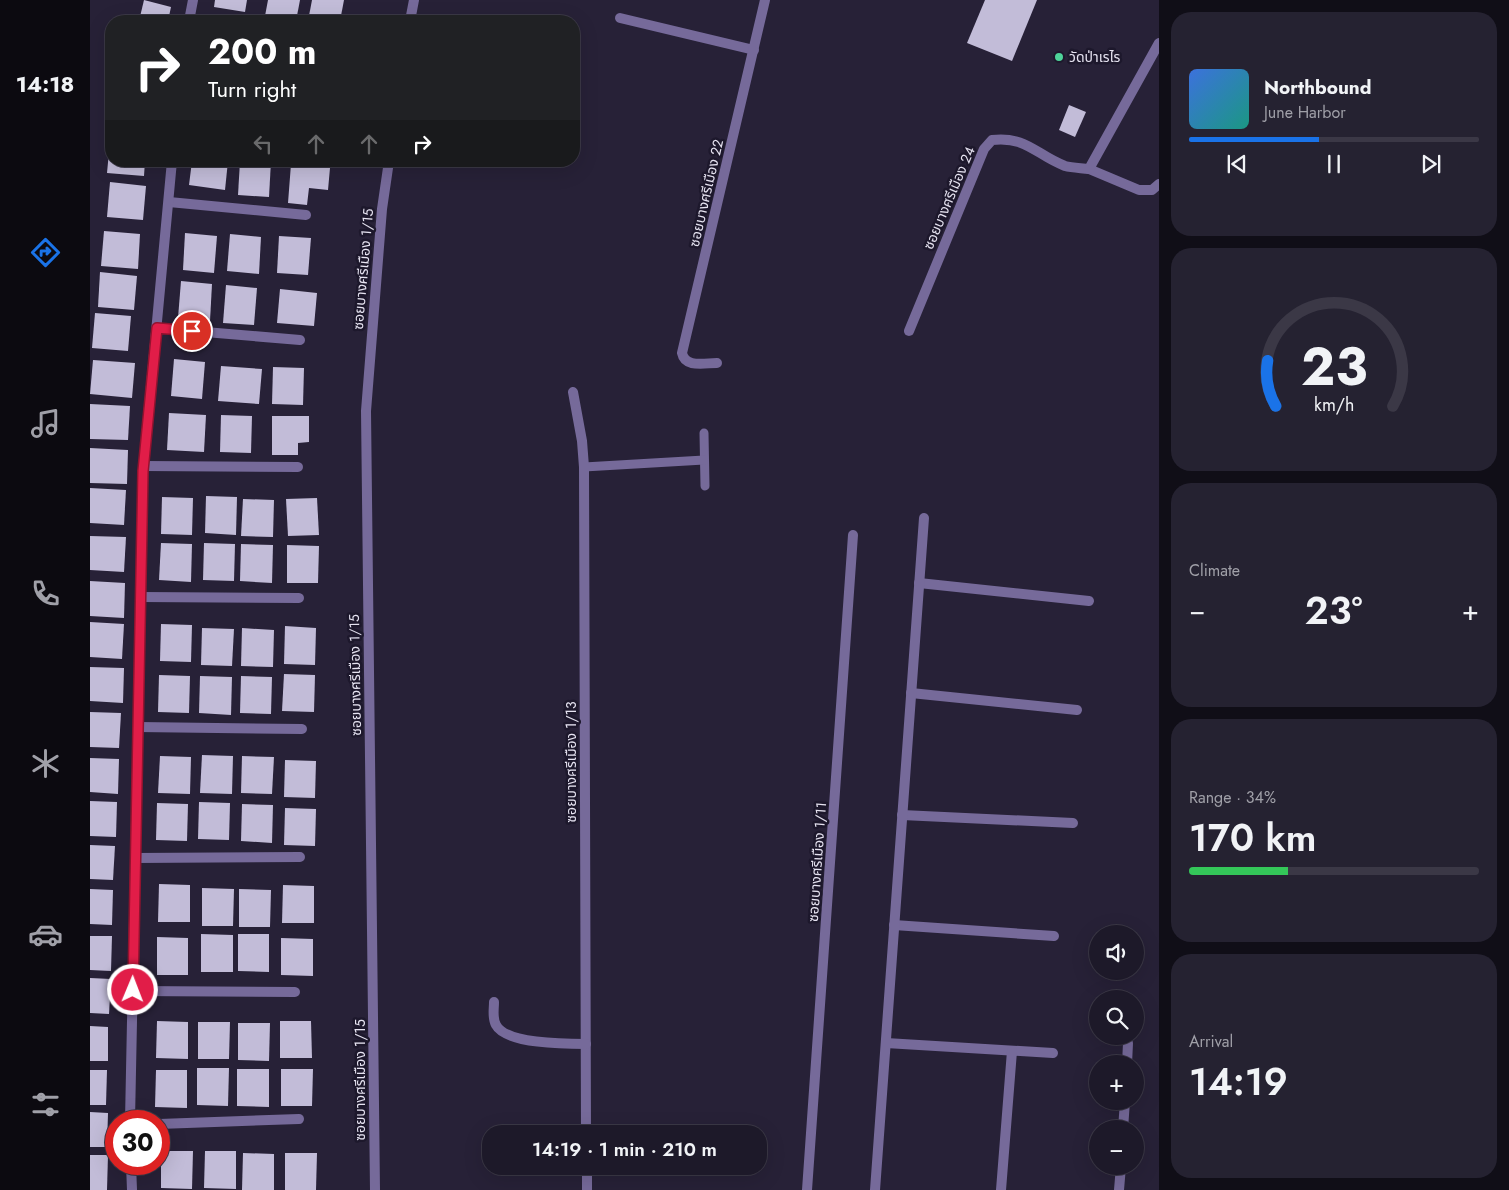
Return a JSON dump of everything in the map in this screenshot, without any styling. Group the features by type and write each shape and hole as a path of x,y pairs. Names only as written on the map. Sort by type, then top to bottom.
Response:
{"street":[{"path":"190,15 193,0"},
{"name":"ซอยบางศรีเมือง 22","path":"717,363 688,363 683,359 682,353 766,0"},
{"path":"620,18 754,50"},
{"path":"1159,43 1089,168 1139,190 1152,190 1159,184"},
{"name":"ซอยบางศรีเมือง 24","path":"909,331 984,149 992,140 1007,138 1019,141 1066,166 1089,168"},
{"path":"130,1110 144,466 172,167"},
{"name":"ซอยบางศรีเมือง 1/15","path":"375,1190 366,411 382,209 388,167"},
{"path":"169,202 306,215"},
{"path":"157,328 300,340"},
{"name":"ซอยบางศรีเมือง 1/13","path":"574,392 584,467 586,1125"},
{"path":"144,466 298,467"},
{"path":"875,1190 924,518"},
{"name":"ซอยบางศรีเมือง 1/11","path":"807,1190 853,536"},
{"path":"919,583 1089,602"},
{"path":"141,597 299,598"},
{"path":"911,693 1077,710"},
{"path":"138,727 302,729"},
{"path":"902,815 1072,823"},
{"path":"135,858 300,857"},
{"path":"894,925 1054,936"},
{"path":"133,990 295,992"},
{"path":"494,1002 496,1027 505,1033 541,1043 586,1044"},
{"path":"886,1043 1053,1053"},
{"path":"1001,1190 1012,1050"},
{"path":"170,1124 300,1119"},
{"path":"131,1175 132,1190"},
{"path":"586,1175 587,1190"},
{"path":"1119,1190 1120,1175"}],"lane":[{"path":"704,432 705,486"},
{"path":"584,467 704,460"}],"building":[{"path":"144,0 171,7 169,15 140,15"},
{"path":"215,0 247,0 245,12 214,7"},
{"path":"268,0 300,0 297,15 265,15"},
{"path":"312,0 344,0 341,15 309,15"},
{"path":"985,0 1037,0 1012,61 967,43"},
{"path":"1069,105 1086,112 1075,137 1059,130"},
{"path":"108,167 145,167 144,176 107,173"},
{"path":"191,167 227,167 225,190 189,185"},
{"path":"240,167 271,167 269,197 238,195"},
{"path":"291,167 330,168 328,190 309,188 307,205 288,203"},
{"path":"110,182 146,186 143,220 107,217"},
{"path":"104,231 140,234 138,269 101,266"},
{"path":"185,233 217,236 214,273 183,270"},
{"path":"230,234 261,237 259,274 227,271"},
{"path":"279,236 311,238 308,275 277,273"},
{"path":"100,272 137,276 134,310 98,307"},
{"path":"181,281 212,284 210,321 178,318"},
{"path":"226,285 257,288 254,325 223,323"},
{"path":"280,289 317,293 314,326 277,323"},
{"path":"95,313 131,316 128,351 92,348"},
{"path":"174,359 205,362 202,399 171,396"},
{"path":"93,360 135,363 132,398 90,394"},
{"path":"221,366 262,369 259,404 218,401"},
{"path":"273,367 304,368 303,405 272,404"},
{"path":"90,404 130,406 128,440 90,439"},
{"path":"169,413 206,415 204,452 167,450"},
{"path":"221,415 252,416 251,453 220,452"},
{"path":"272,416 309,416 309,442 298,443 298,455 272,455"},
{"path":"90,448 128,450 127,484 90,483"},
{"path":"90,488 126,490 124,525 90,523"},
{"path":"206,496 237,497 236,535 205,533"},
{"path":"162,497 193,498 192,535 161,534"},
{"path":"317,498 319,535 288,536 286,499"},
{"path":"243,499 274,500 273,537 241,536"},
{"path":"90,536 126,537 124,572 90,570"},
{"path":"161,543 192,544 191,582 159,580"},
{"path":"204,543 235,544 234,581 203,580"},
{"path":"241,544 273,545 272,583 240,581"},
{"path":"287,545 319,546 318,583 287,583"},
{"path":"90,581 125,583 124,618 90,616"},
{"path":"90,622 124,624 122,659 90,657"},
{"path":"161,624 192,625 191,662 160,661"},
{"path":"285,626 316,628 315,665 284,664"},
{"path":"202,628 234,629 232,666 201,665"},
{"path":"242,628 274,630 273,667 241,666"},
{"path":"90,667 124,668 123,703 90,701"},
{"path":"284,674 315,675 314,712 282,711"},
{"path":"159,675 190,676 189,713 158,712"},
{"path":"200,676 232,677 231,715 199,713"},
{"path":"241,676 272,677 271,714 240,713"},
{"path":"90,712 121,713 119,748 90,747"},
{"path":"202,755 233,756 232,794 200,793"},
{"path":"160,756 191,757 190,794 158,793"},
{"path":"242,756 274,757 272,794 241,793"},
{"path":"90,758 119,759 118,794 90,792"},
{"path":"285,760 316,761 315,798 284,797"},
{"path":"90,801 117,802 116,837 90,836"},
{"path":"199,802 230,803 229,840 198,839"},
{"path":"157,803 188,804 187,841 156,840"},
{"path":"242,804 273,805 272,843 241,841"},
{"path":"285,808 316,809 315,846 284,845"},
{"path":"90,845 115,846 113,880 90,879"},
{"path":"159,884 190,885 190,922 158,922"},
{"path":"283,885 314,886 314,923 282,923"},
{"path":"202,888 234,889 233,926 202,926"},
{"path":"90,889 113,890 112,925 90,924"},
{"path":"239,889 271,890 270,927 239,927"},
{"path":"201,934 233,935 233,972 201,972"},
{"path":"238,934 269,934 269,972 238,971"},
{"path":"90,936 112,936 111,971 90,970"},
{"path":"157,937 188,938 188,975 157,975"},
{"path":"281,938 313,939 313,976 281,975"},
{"path":"90,978 111,979 109,1014 90,1013"},
{"path":"157,1021 188,1022 188,1059 156,1058"},
{"path":"280,1021 311,1021 312,1058 280,1058"},
{"path":"198,1022 230,1022 229,1059 198,1059"},
{"path":"238,1023 270,1023 269,1061 238,1060"},
{"path":"90,1026 108,1027 108,1061 90,1061"},
{"path":"197,1068 229,1068 228,1106 197,1105"},
{"path":"237,1069 269,1069 269,1107 237,1106"},
{"path":"281,1069 313,1069 312,1106 281,1106"},
{"path":"90,1070 107,1070 106,1105 90,1105"},
{"path":"156,1070 187,1070 187,1108 155,1107"},
{"path":"90,1112 105,1113 105,1147 90,1147"},
{"path":"170,1151 193,1151 192,1189 161,1188 161,1175 170,1175"},
{"path":"205,1151 236,1151 236,1189 204,1188"},
{"path":"243,1153 274,1154 274,1190 242,1190"},
{"path":"285,1153 317,1153 316,1190 285,1190"},
{"path":"90,1155 105,1155 107,1190 90,1190"}],"place":[{"name":"วัดป่าเรไร","path":"1059,57"}],"route":[{"path":"133,990 144,466 157,328 192,331"}]}
